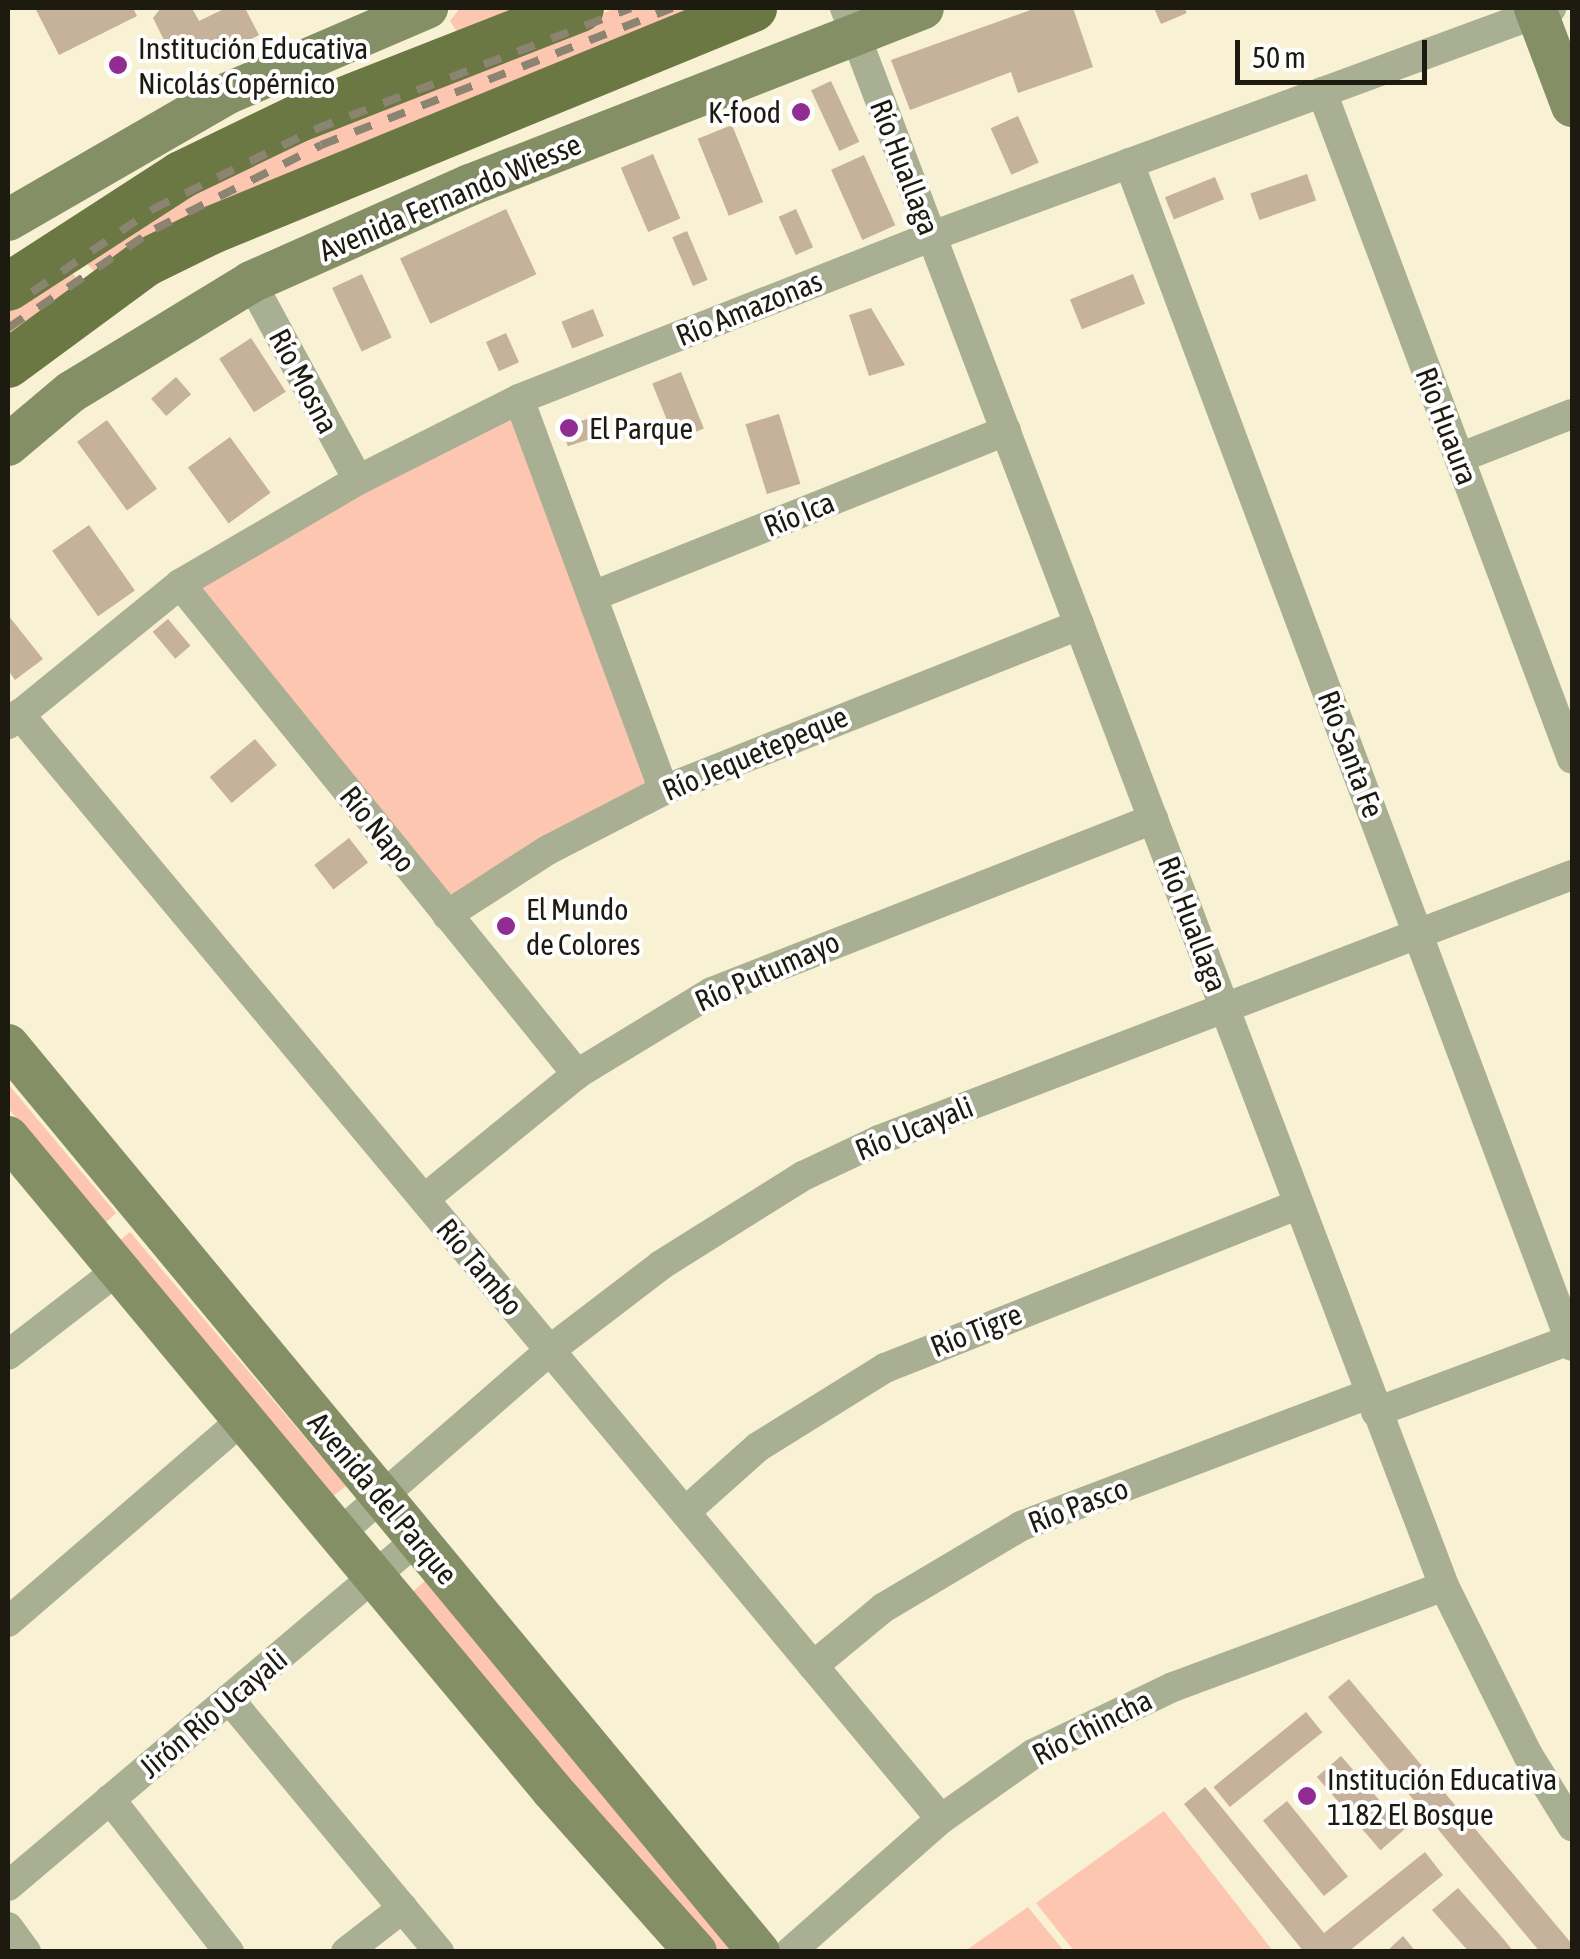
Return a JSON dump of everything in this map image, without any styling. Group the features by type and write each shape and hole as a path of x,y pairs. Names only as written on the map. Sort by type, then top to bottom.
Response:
{"main road":[{"path":"8,220 226,94 427,8"},
{"path":"8,287 181,175 298,119 580,8"},
{"name":"Avenida Fernando Wiesse","path":"8,364 145,263 212,230 753,8"},
{"name":"Avenida Fernando Wiesse","path":"8,445 71,392 251,282 850,21 923,8"},
{"path":"1541,9 1572,106"},
{"name":"Avenida del Parque","path":"8,1045 759,1952"},
{"name":"Avenida del Parque","path":"8,1136 552,1790 696,1952"}],"street":[{"name":"Río Amazonas","path":"13,719 180,584 358,480 519,398 932,236 1541,9"},
{"name":"Río Huallaga","path":"850,21 1444,1586 1528,1756 1572,1826"},
{"name":"Río Huaura","path":"1322,92 1572,759"},
{"name":"Río Santa Fe","path":"1129,163 1572,1341"},
{"name":"Río Mosna","path":"251,282 358,480"},
{"path":"519,398 664,790"},
{"path":"1460,458 1572,414"},
{"name":"Río Ica","path":"593,596 1006,431"},
{"name":"Río Napo","path":"180,584 577,1074"},
{"name":"Río Jequetepeque","path":"447,915 548,850 664,790 1079,625"},
{"name":"Río Tambo","path":"13,719 424,1199 941,1819"},
{"name":"Río Putumayo","path":"424,1199 577,1074 654,1023 745,977 1153,819"},
{"name":"Río Ucayali","path":"341,1532 550,1350 661,1264 803,1176 879,1140 1572,875"},
{"name":"Río Tigre","path":"684,1512 758,1448 885,1368 1299,1204"},
{"path":"8,1355 118,1270"},
{"name":"Río Pasco","path":"813,1666 912,1588 1020,1526 1372,1403 1572,1341"},
{"path":"8,1622 244,1418"},
{"name":"Jirón Río Ucayali","path":"8,1886 418,1540"},
{"name":"Río Chincha","path":"790,1952 941,1819 1033,1754 1106,1715 1444,1586"},
{"path":"229,1699 439,1952"},
{"path":"110,1799 229,1952"},
{"path":"346,1952 402,1908"},
{"path":"8,1927 26,1952"}],"shaded area":[{"path":"460,8 556,8 460,36 450,21"},
{"path":"616,8 730,8 98,276 81,257 299,130"},
{"path":"67,266 82,285 8,349 8,301"},
{"path":"519,399 664,790 447,915 180,584"},
{"path":"8,1084 116,1213 105,1223 8,1108"},
{"path":"130,1232 346,1486 332,1497 119,1241"},
{"path":"426,1580 732,1951 711,1951 410,1594"},
{"path":"1164,1811 1273,1951 1074,1951 1036,1903"},
{"path":"1028,1907 1064,1951 965,1951"}],"building":[{"path":"35,8 133,8 137,16 59,55"},
{"path":"161,8 192,8 199,21 226,8 245,8 259,35 214,59 207,46 175,62 153,18"},
{"path":"1036,8 1073,8 1093,67 1018,93 1011,72 910,110 891,60"},
{"path":"1154,8 1184,8 1187,13 1161,24"},
{"path":"831,81 859,142 839,151 811,90"},
{"path":"1018,116 1039,163 1011,175 991,128"},
{"path":"732,125 763,202 729,216 698,139"},
{"path":"653,154 680,218 648,232 621,168"},
{"path":"864,155 895,225 862,240 831,170"},
{"path":"1307,174 1316,200 1259,220 1250,194"},
{"path":"1215,177 1224,199 1174,219 1165,197"},
{"path":"506,209 536,274 430,324 400,258"},
{"path":"796,209 813,247 796,255 779,217"},
{"path":"687,231 708,280 693,286 672,237"},
{"path":"362,274 392,337 362,351 332,288"},
{"path":"1133,274 1145,304 1082,329 1070,299"},
{"path":"871,308 905,365 869,376 849,315"},
{"path":"593,309 604,336 572,349 561,322"},
{"path":"506,333 519,362 499,371 486,342"},
{"path":"251,338 286,392 254,412 219,359"},
{"path":"681,372 704,429 675,440 652,384"},
{"path":"176,377 191,394 166,416 151,399"},
{"path":"779,414 800,484 767,494 746,424"},
{"path":"593,417 599,436 568,446 562,427"},
{"path":"107,420 157,489 127,511 77,442"},
{"path":"230,437 271,493 228,523 188,468"},
{"path":"89,525 135,591 98,616 52,551"},
{"path":"8,615 43,659 15,680 8,670"},
{"path":"168,619 190,646 175,659 153,632"},
{"path":"255,739 277,765 232,803 210,777"},
{"path":"349,838 368,862 333,890 314,865"},
{"path":"1349,1679 1572,1944 1572,1952 1540,1952 1328,1697"},
{"path":"1306,1712 1322,1732 1230,1807 1214,1787"},
{"path":"1341,1756 1405,1829 1380,1850 1317,1777"},
{"path":"1205,1787 1324,1933 1425,1852 1443,1875 1348,1952 1304,1952 1184,1804"},
{"path":"1287,1801 1348,1876 1324,1896 1263,1821"},
{"path":"1458,1888 1514,1952 1469,1952 1432,1910"},
{"path":"1403,1936 1416,1952 1386,1952"}],"railway":[{"path":"32,292 153,209 316,129 631,8"},
{"path":"8,328 155,229 321,145 672,8"}],"place":[{"name":"Institución Educativa Nicolás Copérnico","path":"118,65"},
{"name":"K-food","path":"801,112"},
{"name":"El Parque","path":"569,428"},
{"name":"El Mundo de Colores","path":"506,926"},
{"name":"Institución Educativa 1182 El Bosque","path":"1307,1796"}]}
